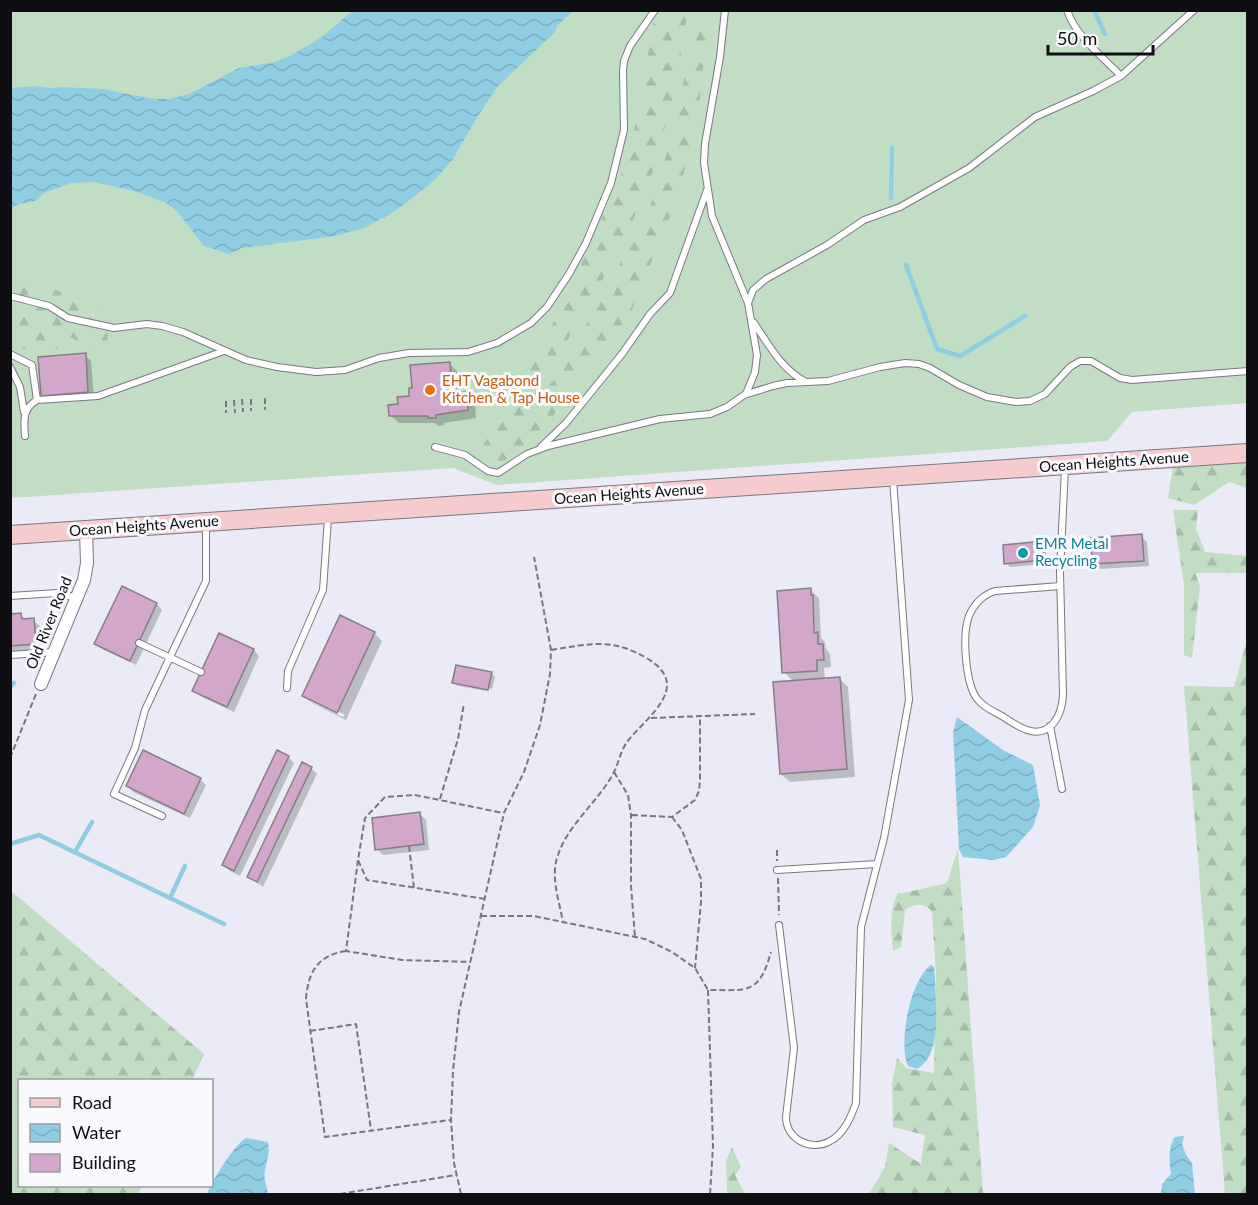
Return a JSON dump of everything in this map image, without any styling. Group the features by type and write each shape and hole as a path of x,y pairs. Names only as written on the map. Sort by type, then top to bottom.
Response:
{"main road":[{"name":"Ocean Heights Avenue","path":"10,535 1248,453"}],"street":[{"name":"Old River Road","path":"40,684 84,580 87,563 86,530"}],"lane":[{"path":"10,297 49,306 68,318 114,328 147,324 162,326 183,332 246,360 316,372 345,370 379,358 409,353 476,351 497,343 531,323 547,308 578,259 597,219 611,183 624,130 624,61 630,46 655,10"},
{"path":"726,10 704,153 712,216 748,303 756,347 756,362 746,394"},
{"path":"1067,10 1072,23 1081,35 1121,75"},
{"path":"748,303 753,290 766,279 827,245 864,220 900,207 969,168 1035,117 1093,91 1121,75 1194,10"},
{"path":"435,447 465,455 488,471 498,473 539,449 566,423 622,354 650,314 672,290 707,190"},
{"path":"750,318 783,365 806,383"},
{"path":"24,416 29,406 37,400 98,396 224,351"},
{"path":"10,354 32,365 37,400"},
{"path":"539,449 660,419 710,414 727,407 746,394 787,383 828,381 880,367 914,363 930,368 987,398 1024,402 1046,394 1070,367 1080,361 1095,363 1120,378 1132,380 1248,371"},
{"path":"10,367 22,394 25,436"},
{"path":"1060,586 995,591 988,594 978,601 971,611 966,632 966,658 971,687 978,701 1027,730 1041,731 1050,726 1056,722 1063,707 1060,586 1065,465"},
{"path":"779,925 794,1048 786,1117 787,1127 791,1136 799,1141 815,1144 828,1143 849,1121 856,1103 861,927 884,838 909,700 893,476"},
{"path":"286,688 288,671 323,590 328,514"},
{"path":"162,816 114,794 135,748 145,710 206,581 206,522"},
{"path":"10,596 57,593 76,598"},
{"path":"139,643 201,672"},
{"path":"10,655 54,652"},
{"path":"1050,726 1062,789"},
{"path":"777,870 877,864"}],"path":[{"path":"265,398 265,410"},
{"path":"242,399 243,412"},
{"path":"251,399 251,411"},
{"path":"226,400 226,413"},
{"path":"234,400 235,412"},
{"path":"461,1194 451,1120 459,1012 504,813 524,772 540,725 550,674 551,650 534,557"},
{"path":"551,650 599,643 622,646 656,664 661,669 666,686 663,699 651,718 621,751 614,772 558,854 554,877 563,922"},
{"name":"Old River Road","path":"10,758 40,684"},
{"path":"440,800 458,739 464,703"},
{"path":"651,718 755,714"},
{"path":"632,815 672,817 690,805 699,791 700,716"},
{"path":"614,772 628,795 632,815 631,886 635,938"},
{"path":"346,951 366,818 385,797 415,795 504,813"},
{"path":"672,817 682,830 701,879 702,902 695,968"},
{"path":"409,846 414,888"},
{"path":"708,990 742,990 759,982 767,969 779,925 777,850"},
{"path":"358,860 368,880 485,899"},
{"path":"481,916 534,916 635,938 657,944 695,968 708,990 713,1146 710,1194"},
{"path":"451,1120 325,1137 306,999 309,980 320,962 333,953 346,951 402,960 471,962"},
{"path":"310,1030 356,1024 371,1131"},
{"path":"340,1194 457,1174"}],"green space":[{"path":"660,10 688,11 675,90 653,171 623,245 534,401 556,378 647,216 675,127 697,11 708,11 699,109 678,197 631,312 541,432 500,464 478,452 510,407 572,286 630,153 654,22"},
{"path":"11,11 1247,11 1247,403 1132,412 1107,441 497,485 453,468 11,498"},
{"path":"10,271 110,314 106,351 87,347 65,334 56,350 11,349"},
{"path":"1247,463 1247,488 1229,482 1194,505 1168,498 1173,467"},
{"path":"1173,510 1198,510 1196,529 1205,552 1247,556 1247,573 1195,573 1200,586 1192,658 1184,655 1184,585"},
{"path":"1247,640 1248,1194 1225,1194 1184,686 1234,687"},
{"path":"958,849 983,1194 869,1194 885,1167 889,1143 921,1164 925,1135 893,1127 892,1084 897,1058 906,1068 934,1073 936,974 932,912 919,905 905,910 901,947 893,951 891,929 893,907 898,893 947,883"},
{"path":"10,890 204,1054 192,1079 18,1079 18,1187 142,1187 138,1194 11,1194"},
{"path":"732,1147 741,1167 735,1175 745,1194 727,1194 726,1161"}],"water":[{"path":"352,11 573,11 557,26 555,32 498,86 453,159 441,173 395,211 364,228 335,236 242,248 229,254 204,246 177,211 166,203 134,191 94,182 71,183 44,193 35,201 11,208 11,88 35,86 103,89 153,99 170,99 189,94 239,68 274,62 288,57 322,37"},
{"path":"957,717 1003,750 1033,765 1040,805 1033,827 1006,857 993,860 963,857 959,849 953,732"},
{"path":"931,965 934,967 935,978 936,1028 931,1053 917,1069 908,1066 905,1056 905,1028 917,984"},
{"path":"1184,1136 1182,1144 1192,1163 1195,1194 1175,1194 1173,1192 1173,1194 1161,1194 1162,1184 1171,1174 1171,1145 1175,1137"},
{"path":"246,1138 268,1142 264,1177 268,1194 207,1194 229,1156"}],"building":[{"path":"86,353 88,392 41,396 38,357"},
{"name":"EHT Vagabond Kitchen & Tap House","path":"450,362 452,393 467,392 468,410 436,415 436,418 389,416 388,405 398,404 397,397 409,396 409,388 412,388 410,365"},
{"path":"1142,534 1144,561 1092,564 1091,538"},
{"name":"EMR Metal Recycling","path":"1042,541 1044,560 1004,564 1003,545"},
{"path":"1088,541 1089,550 1082,550 1081,542"},
{"path":"122,586 157,603 130,661 94,644"},
{"path":"811,588 814,633 818,632 818,644 823,644 824,660 817,660 817,671 782,673 777,591"},
{"path":"21,613 22,619 34,618 36,644 10,646 10,614"},
{"path":"340,615 375,632 337,713 302,696"},
{"path":"219,633 254,649 227,707 192,691"},
{"path":"456,665 492,672 488,690 452,683"},
{"path":"840,677 847,769 780,774 773,682"},
{"path":"143,750 201,778 184,814 126,786"},
{"path":"277,750 289,756 234,871 222,865"},
{"path":"302,762 312,767 257,882 247,877"},
{"path":"420,812 424,844 375,850 372,818"}],"waterway":[{"path":"1094,10 1105,34"},
{"path":"891,198 892,148"},
{"path":"906,265 937,349 960,356 1025,316"},
{"path":"10,687 14,683"},
{"path":"75,852 92,822"},
{"path":"10,844 39,835 224,924"},
{"path":"170,898 185,866"}],"place":[{"name":"EHT Vagabond Kitchen & Tap House","path":"430,390"},
{"name":"EMR Metal Recycling","path":"1023,553"}]}
